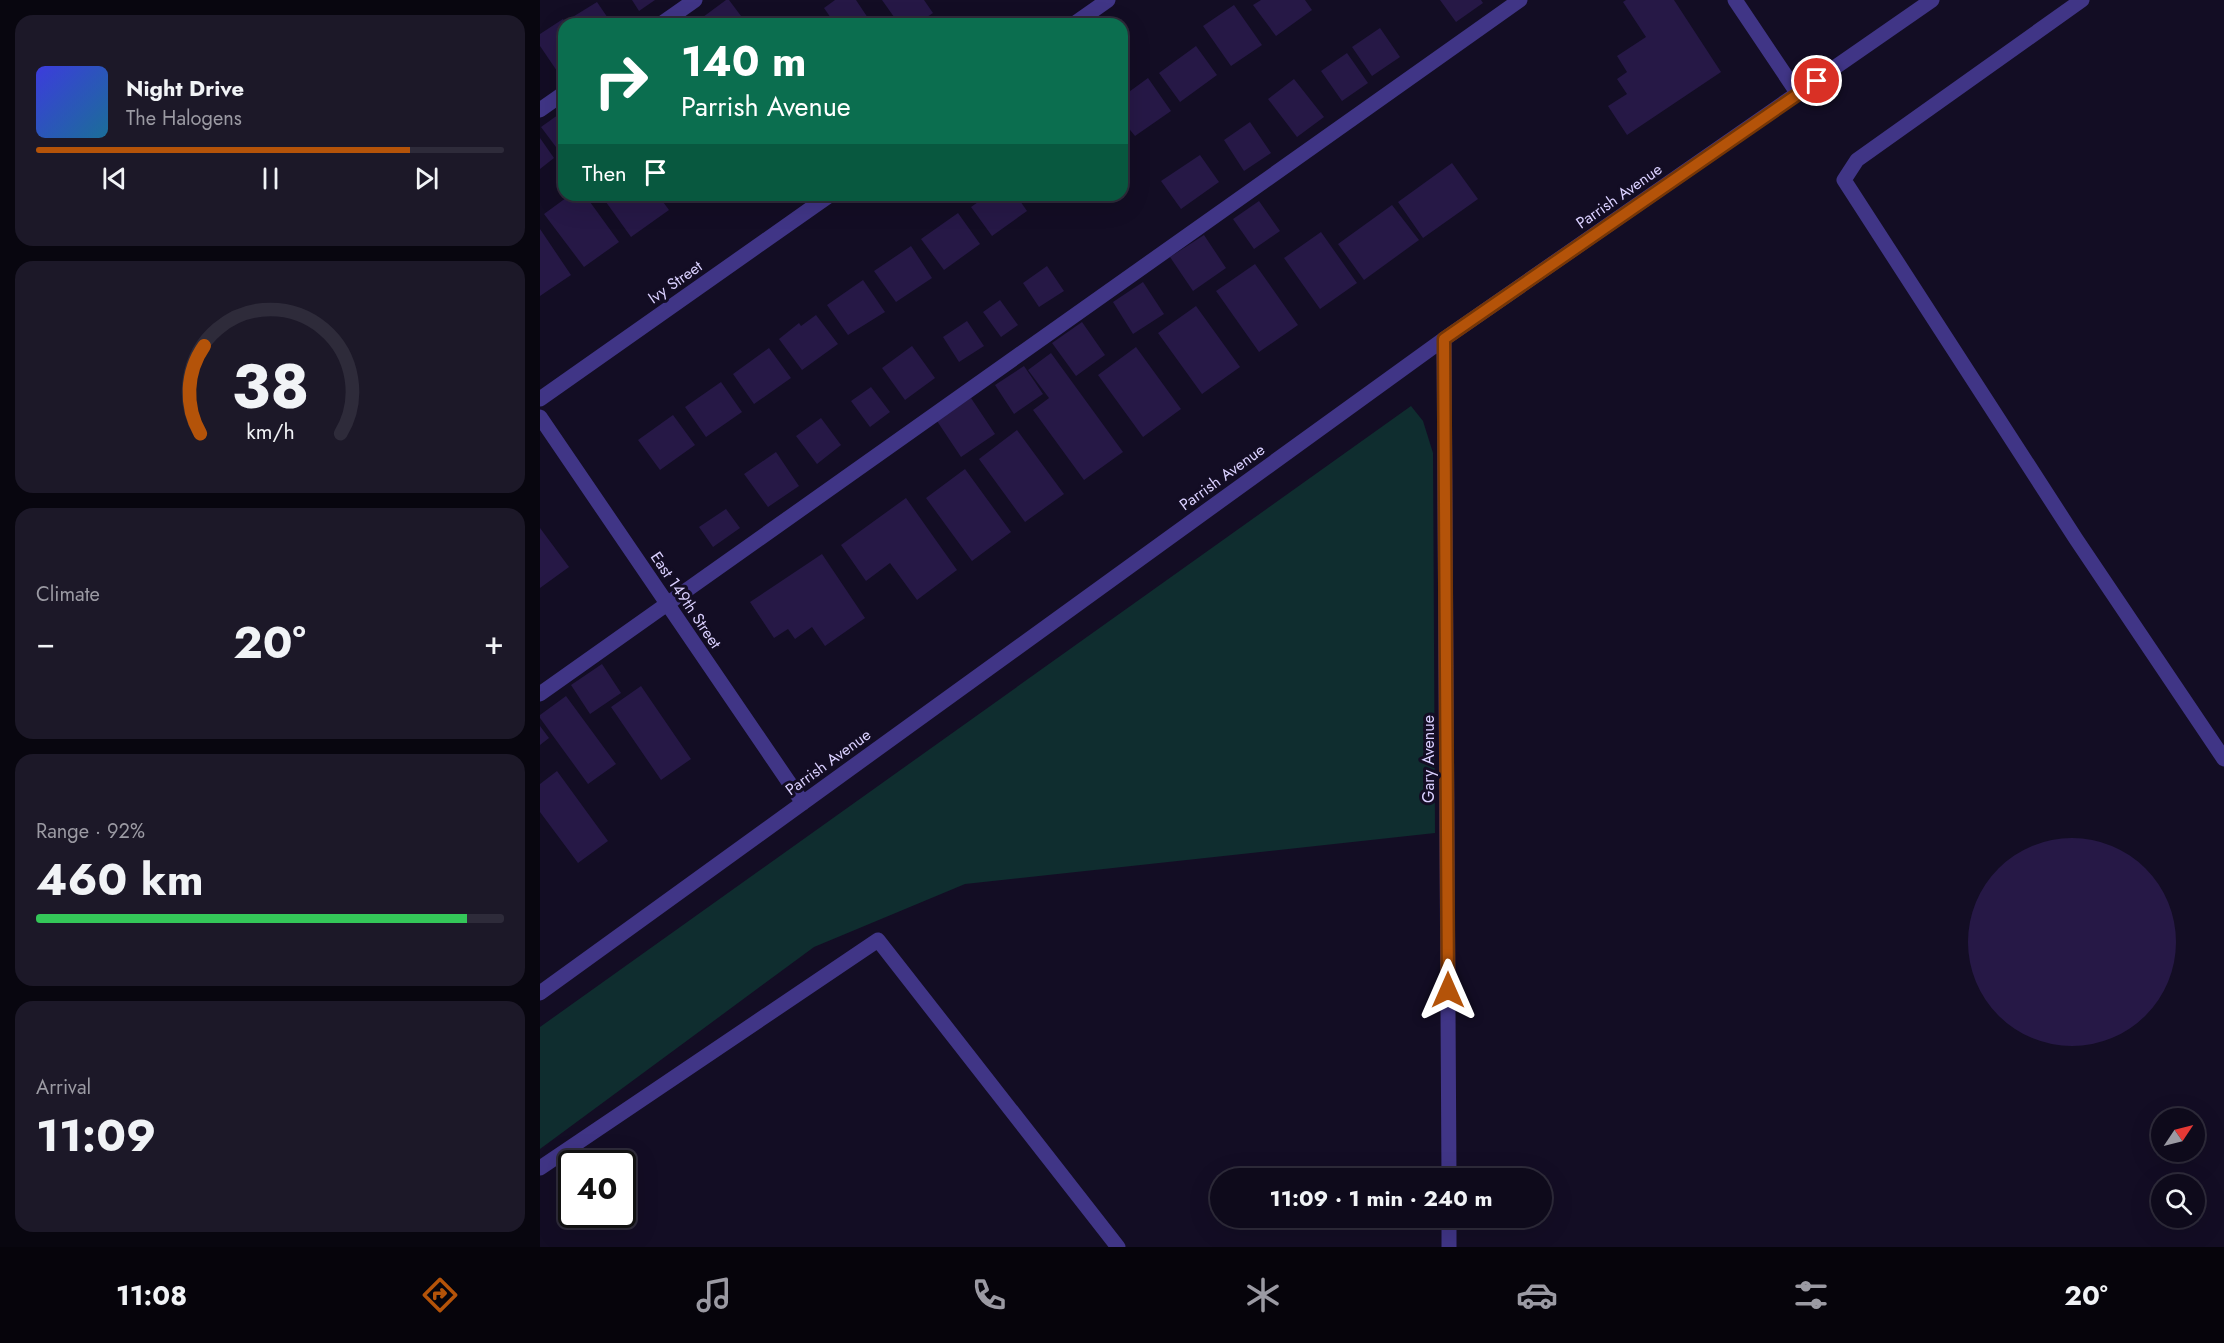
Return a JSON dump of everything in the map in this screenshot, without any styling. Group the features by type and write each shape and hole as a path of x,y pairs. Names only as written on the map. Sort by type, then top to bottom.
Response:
{"street":[{"path":"670,18 695,0"},
{"path":"1082,18 1108,0"},
{"path":"540,694 1520,0"},
{"path":"1736,0 1798,94"},
{"name":"Parrish Avenue","path":"540,993 1444,339 1932,0"},
{"path":"2082,0 1857,160 1844,180 2076,539 2224,759"},
{"path":"540,110 558,97"},
{"name":"Ivy Street","path":"540,399 821,201"},
{"name":"Gary Avenue","path":"1444,339 1449,1168"},
{"name":"East 149th Street","path":"540,417 802,803"},
{"path":"540,1168 878,940 1118,1247"},
{"path":"1449,1228 1449,1247"}],"green space":[{"path":"1411,406 1423,421 1433,453 1435,833 965,884 814,947 540,1149 540,1027"}],"building":[{"path":"632,0 655,0 639,11"},
{"path":"729,0 742,18 704,18"},
{"path":"835,0 856,0 868,18 831,18 824,8"},
{"path":"882,0 924,0 933,13 926,18 895,18"},
{"path":"1261,0 1305,0 1312,10 1276,36 1253,5"},
{"path":"1440,0 1481,0 1483,3 1456,22"},
{"path":"1626,0 1674,0 1721,72 1627,135 1608,106 1627,94 1617,79 1627,72 1617,56 1646,37 1623,2"},
{"path":"597,2 608,18 571,18"},
{"path":"1234,5 1262,45 1231,66 1203,26"},
{"path":"558,22 557,71 540,46 540,34"},
{"path":"1380,28 1400,57 1372,76 1352,47"},
{"path":"1196,46 1217,75 1180,102 1159,73"},
{"path":"1347,53 1368,83 1342,101 1321,71"},
{"path":"1148,78 1171,111 1135,136 1128,127 1128,93"},
{"path":"1294,79 1324,117 1297,137 1268,99"},
{"path":"558,115 558,150 541,127"},
{"path":"1250,122 1271,153 1244,171 1224,140"},
{"path":"540,138 554,158 540,169"},
{"path":"1200,155 1219,182 1181,209 1161,181"},
{"path":"1452,163 1478,199 1423,238 1398,202"},
{"path":"562,201 589,201 619,242 584,267 544,214"},
{"path":"605,201 662,201 669,210 631,237"},
{"path":"980,201 1020,201 1027,211 992,236 971,207"},
{"path":"1259,201 1280,231 1254,249 1233,219"},
{"path":"1392,205 1419,240 1364,280 1338,244"},
{"path":"958,213 980,244 944,270 921,239"},
{"path":"540,229 571,275 540,296"},
{"path":"1321,232 1357,283 1320,309 1284,258"},
{"path":"1204,235 1226,268 1193,291 1170,257"},
{"path":"911,246 932,278 896,302 874,271"},
{"path":"1255,264 1298,325 1259,352 1216,291"},
{"path":"1047,266 1064,291 1039,307 1023,283"},
{"path":"863,280 885,312 848,335 827,305"},
{"path":"1143,282 1164,314 1133,334 1113,302"},
{"path":"1000,300 1018,325 1001,337 983,312"},
{"path":"1196,306 1240,367 1202,394 1158,333"},
{"path":"816,315 838,344 802,370 779,339 799,323 801,326"},
{"path":"967,321 984,346 959,362 943,337"},
{"path":"1082,322 1105,355 1076,376 1052,343"},
{"path":"912,346 935,378 905,400 882,368"},
{"path":"1136,347 1181,409 1143,437 1098,375"},
{"path":"769,348 791,378 754,404 733,374"},
{"path":"1051,353 1123,452 1084,480 1033,410 1049,398 1028,370"},
{"path":"1024,366 1043,394 1014,414 995,385"},
{"path":"721,382 742,412 706,437 685,407"},
{"path":"871,387 890,412 870,427 851,401"},
{"path":"971,398 995,434 961,457 937,421"},
{"path":"673,415 695,445 660,470 638,440"},
{"path":"821,418 841,445 817,464 796,436"},
{"path":"1017,430 1064,494 1025,522 979,459"},
{"path":"776,452 799,486 768,507 744,474"},
{"path":"965,469 1011,532 972,561 926,498"},
{"path":"906,498 957,570 917,600 890,563 866,581 841,545"},
{"path":"726,509 740,528 713,547 699,527"},
{"path":"540,528 569,567 540,588"},
{"path":"822,554 865,618 825,646 812,627 795,639 788,629 774,638 750,602"},
{"path":"602,664 621,693 590,714 571,685"},
{"path":"641,686 691,759 661,780 611,707"},
{"path":"566,696 616,764 588,784 540,718 540,715"},
{"path":"540,726 549,738 540,745"},
{"path":"557,771 608,841 578,863 540,812 540,784"},
{"path":"2062,838 2082,838 2102,842 2121,850 2146,868 2159,884 2168,902 2176,932 2172,972 2168,982 2159,1000 2146,1016 2130,1029 2102,1042 2082,1046 2062,1046 2042,1042 2023,1034 2006,1023 1991,1008 1972,972 1968,952 1968,932 1972,912 1980,893 1991,876 2006,861 2042,842"}],"route":[{"path":"1448,990 1444,339 1817,81"}]}
